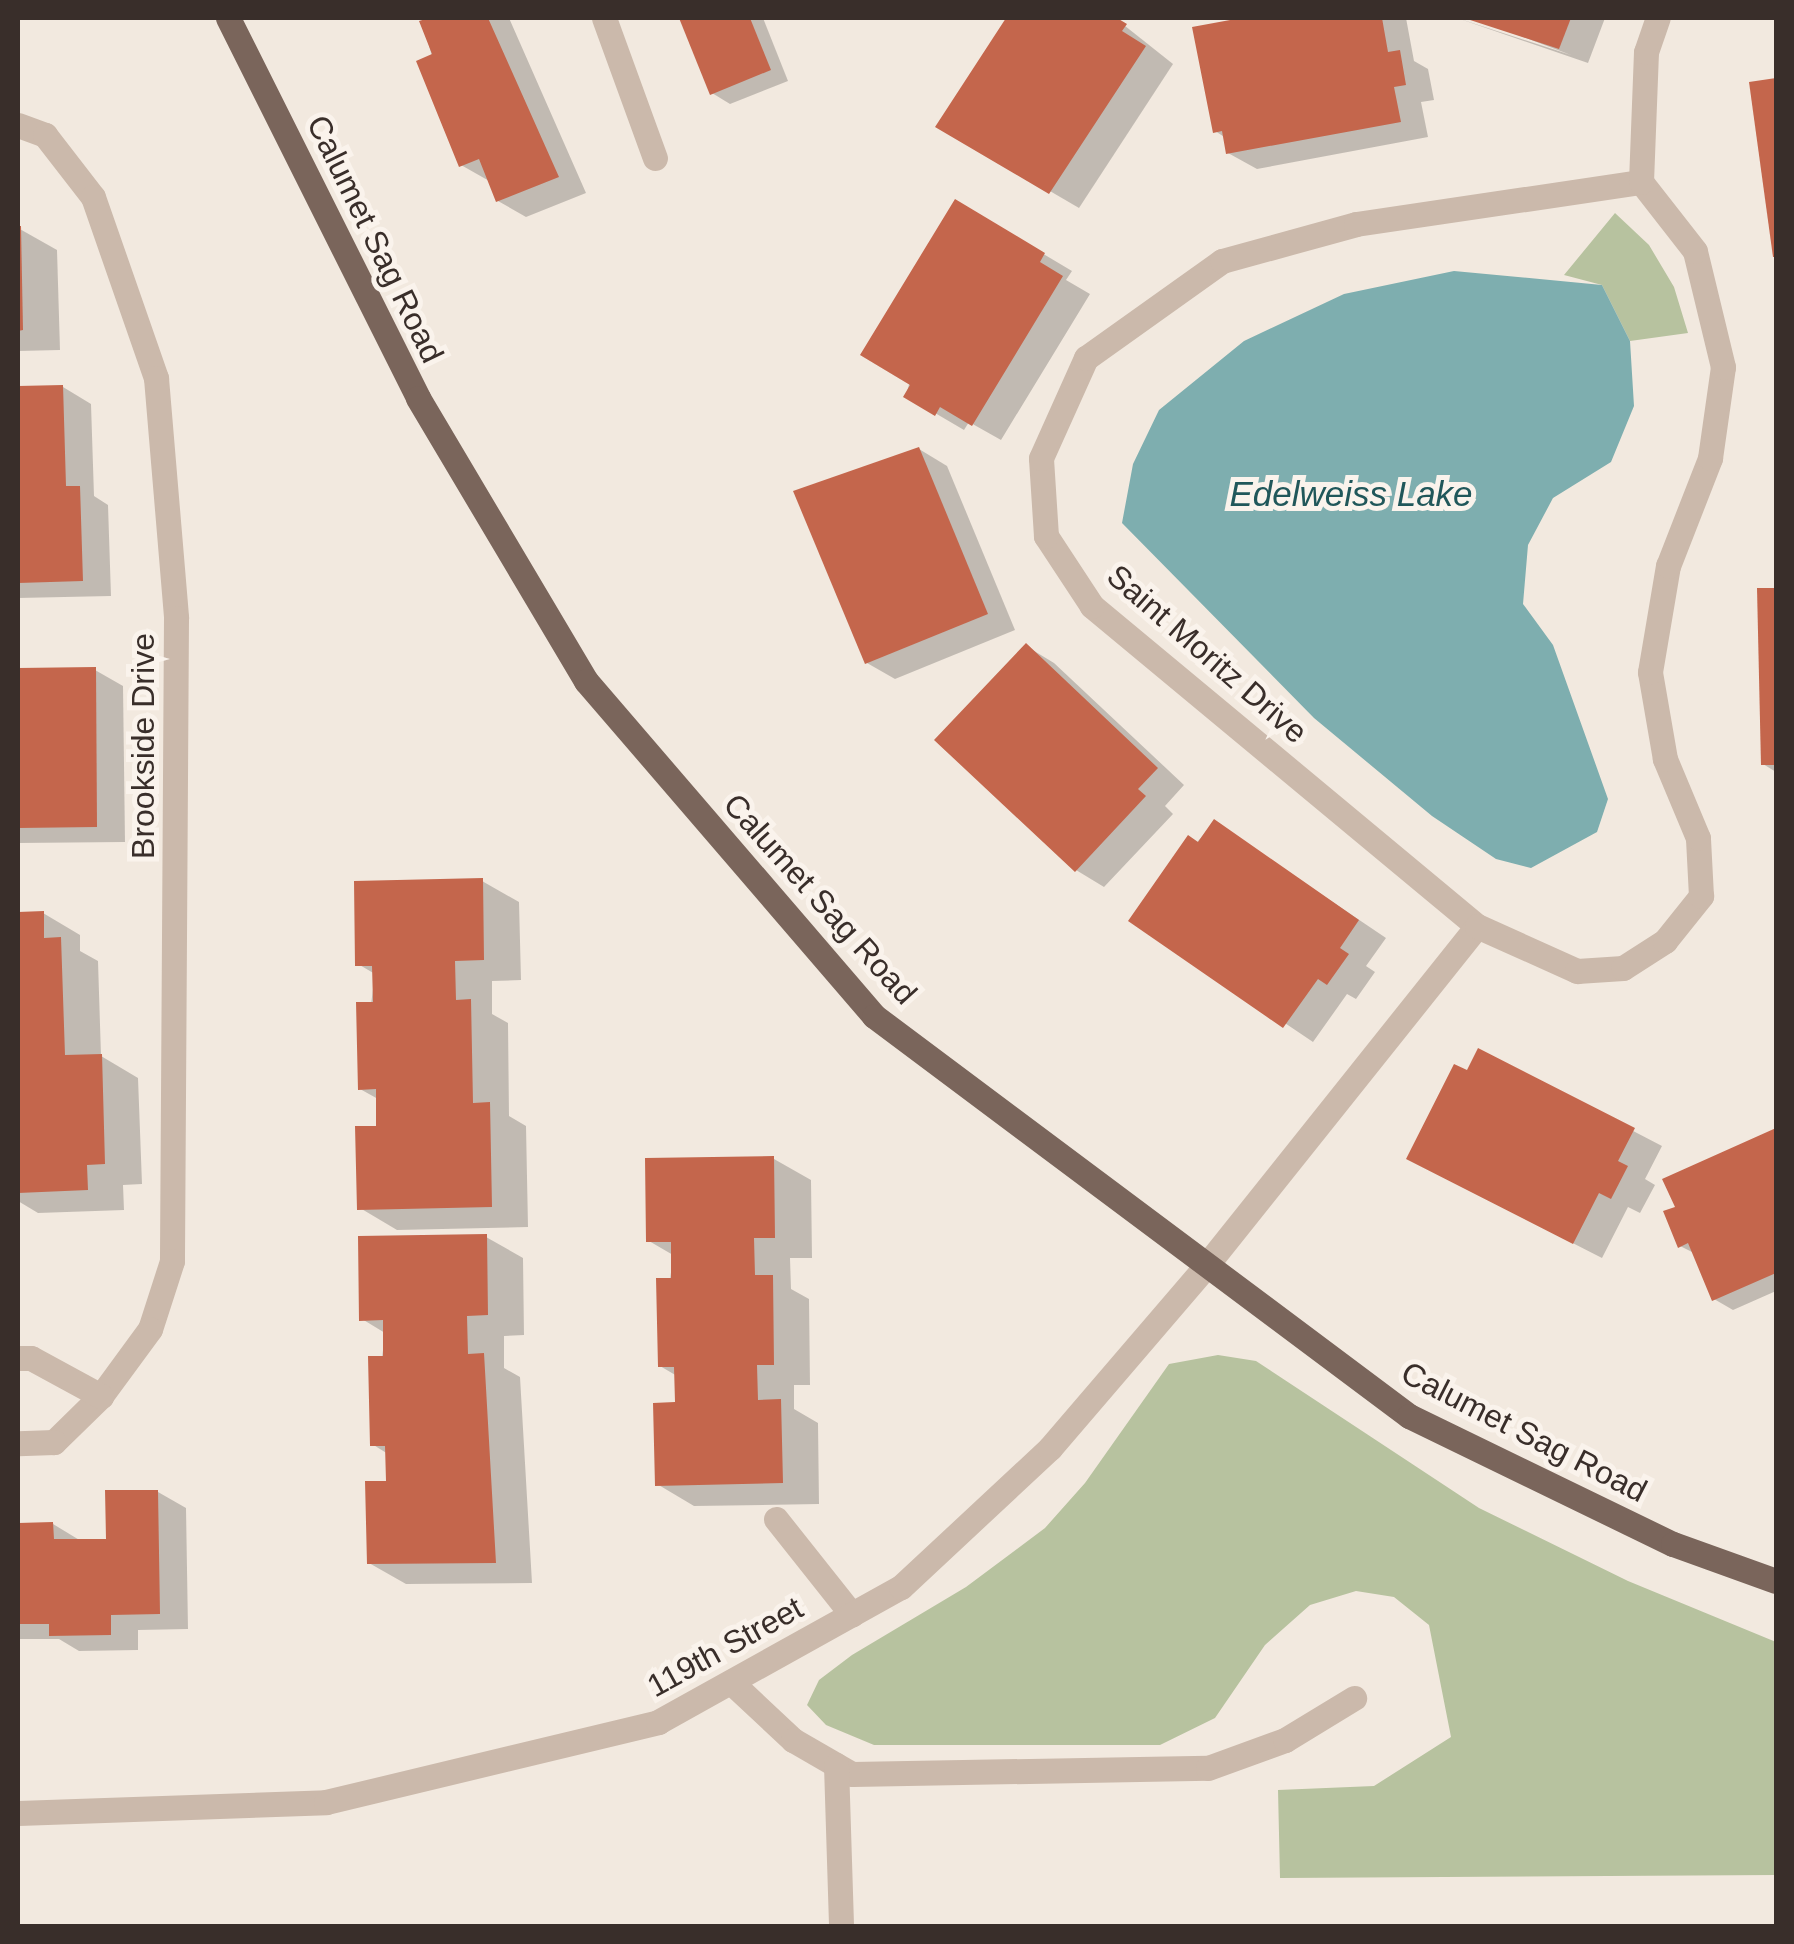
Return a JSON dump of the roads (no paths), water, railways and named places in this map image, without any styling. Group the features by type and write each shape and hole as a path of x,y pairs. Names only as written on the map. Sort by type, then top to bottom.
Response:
{"main road":[{"name":"Calumet Sag Road","path":"228,18 418,398 586,681 874,1016 1409,1416 1673,1544 1776,1581"}],"street":[{"path":"604,18 655,158"},
{"path":"1642,182 1646,52 1658,18"},
{"name":"Brookside Drive","path":"18,125 45,134 93,197 156,378 176,618 172,1261 150,1329 101,1396 54,1442 18,1443"},
{"name":"Saint Moritz Drive","path":"1642,182 1695,251 1723,368 1710,458 1668,566 1650,672 1665,759 1698,838 1701,896 1665,941 1623,968 1577,971 1477,926 1092,606 1046,536 1041,458 1086,358 1222,261 1356,224 1642,182"},
{"path":"1205,1267 1477,926"},
{"name":"119th Street","path":"18,1813 326,1802 658,1722 901,1587 1050,1448 1205,1267"},
{"path":"18,1358 31,1358 101,1396"},
{"path":"776,1519 852,1614"},
{"path":"731,1682 793,1740 852,1774 1208,1768 1286,1740 1354,1698"},
{"path":"836,1764 842,1926"}],"water":[{"name":"Edelweiss Lake","path":"1454,271 1602,285 1630,341 1634,406 1611,462 1553,498 1528,545 1523,604 1553,645 1608,799 1597,832 1531,868 1496,859 1432,816 1314,718 1122,523 1133,464 1159,410 1244,341 1344,294"}]}
